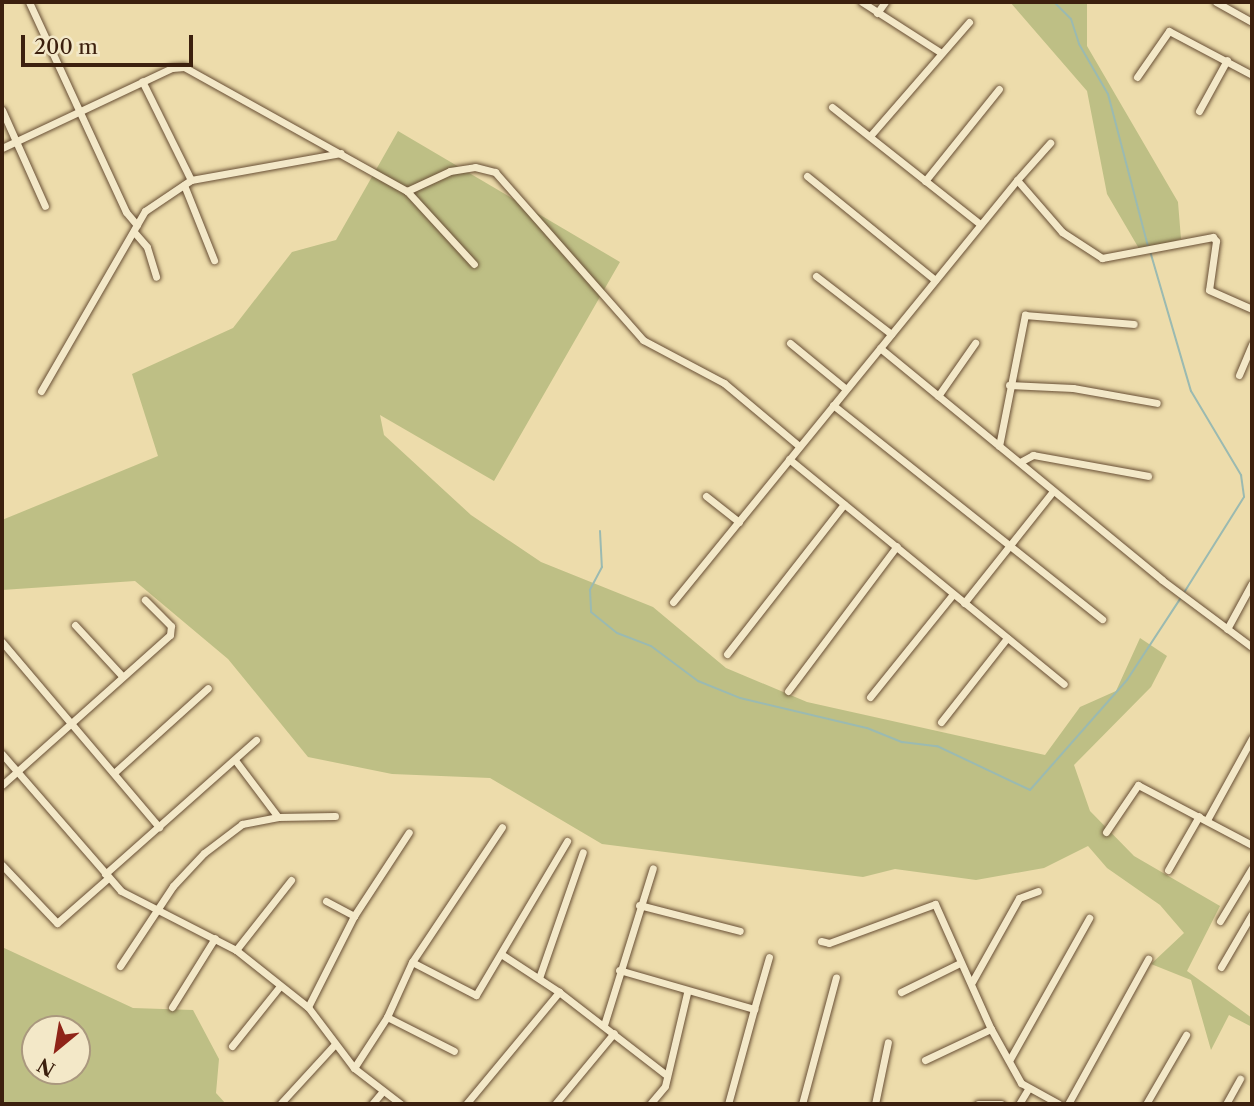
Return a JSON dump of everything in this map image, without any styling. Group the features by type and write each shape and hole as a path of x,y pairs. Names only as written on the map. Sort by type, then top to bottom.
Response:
{"street":[{"path":"29,2 82,110 126,212 151,254 156,277"},
{"path":"862,2 940,52"},
{"path":"877,13 886,2"},
{"path":"1216,2 1252,22"},
{"path":"870,136 968,22"},
{"path":"1137,77 1169,31 1252,75"},
{"path":"1199,111 1227,60"},
{"path":"2,148 172,68 191,69 407,191 474,264"},
{"path":"142,81 187,183 214,260"},
{"path":"925,181 999,89"},
{"path":"832,107 980,224"},
{"path":"2,110 45,206"},
{"path":"673,602 798,445 1050,143"},
{"path":"41,391 149,207 187,183 341,153"},
{"path":"407,191 450,170 475,167 495,172 643,340 724,383 798,445"},
{"path":"807,176 935,280"},
{"path":"1017,180 1062,232 1102,258 1213,237 1216,241 1209,290 1252,309"},
{"path":"816,276 891,334"},
{"path":"999,446 1025,315 1135,324"},
{"path":"790,343 846,389"},
{"path":"938,396 975,343"},
{"path":"1239,375 1252,344"},
{"path":"880,348 1053,491 1252,647"},
{"path":"1009,385 1073,388 1157,404"},
{"path":"833,405 1101,619"},
{"path":"1020,461 1033,455 1148,476"},
{"path":"789,459 1064,684"},
{"path":"964,603 1053,491"},
{"path":"706,496 739,522"},
{"path":"727,654 844,504"},
{"path":"788,691 897,547"},
{"path":"1227,629 1252,583"},
{"path":"870,697 953,594"},
{"path":"2,785 172,632 145,600"},
{"path":"75,625 122,676"},
{"path":"941,722 1007,638"},
{"path":"2,642 159,827"},
{"path":"115,772 208,688"},
{"path":"1168,870 1252,738"},
{"path":"2,865 57,923 256,740"},
{"path":"2,754 107,876 129,897 236,950 308,1007 334,1045 354,1068 401,1104"},
{"path":"235,760 278,817"},
{"path":"1106,832 1134,786 1203,818 1252,845"},
{"path":"120,966 156,911 187,871 224,836 242,824 278,817 335,816"},
{"path":"354,1068 387,1017 412,962 502,827"},
{"path":"308,1007 354,916 410,832"},
{"path":"412,962 476,995 567,841"},
{"path":"539,978 583,852"},
{"path":"604,1026 639,905 653,868"},
{"path":"1220,922 1252,868"},
{"path":"236,950 291,880"},
{"path":"972,982 1019,898 1038,891"},
{"path":"326,901 354,916"},
{"path":"821,941 829,943 935,904 991,1029 1028,1089 1059,1104"},
{"path":"639,905 740,931"},
{"path":"1221,967 1252,914"},
{"path":"1010,1059 1089,918"},
{"path":"172,1007 215,938"},
{"path":"501,954 559,992 665,1074"},
{"path":"728,1104 769,957"},
{"path":"1068,1104 1149,959"},
{"path":"901,992 960,963"},
{"path":"619,970 687,993 754,1009"},
{"path":"802,1104 836,977"},
{"path":"232,1046 280,986"},
{"path":"466,1104 559,992"},
{"path":"650,1104 666,1086 665,1074 687,993"},
{"path":"387,1017 454,1051"},
{"path":"925,1060 991,1029"},
{"path":"555,1104 614,1033"},
{"path":"1146,1104 1186,1035"},
{"path":"876,1104 888,1042"},
{"path":"281,1104 334,1045"},
{"path":"1226,1104 1240,1079"},
{"path":"1019,1104 1028,1089"},
{"path":"372,1104 383,1091"},
{"path":"978,1104 1001,1104"}],"green space":[{"path":"1010,2 1087,2 1087,46 1178,202 1181,239 1141,252 1107,194 1087,91"},
{"path":"398,131 620,262 494,481 380,415 384,435 471,515 541,562 653,607 726,668 807,702 1045,755 1080,707 1116,691 1140,638 1167,656 1151,687 1074,765 1090,811 1134,856 1220,906 1187,971 1252,1018 1252,1027 1229,1015 1211,1050 1191,980 1151,964 1184,933 1160,905 1107,868 1088,846 1044,868 976,880 895,869 863,877 602,844 490,778 392,774 308,757 228,659 135,581 2,590 2,520 158,456 132,374 233,328 292,252 336,240"},
{"path":"2,947 133,1008 193,1010 219,1059 216,1093 226,1104 2,1104"}],"waterway":[{"path":"1054,2 1071,19 1079,44 1108,94 1148,246"},
{"path":"1150,251 1191,391 1241,475 1244,497 1185,591"},
{"path":"600,531 602,567 590,590 591,612 617,633 651,646 698,681 740,698 867,728 902,742 937,746 1030,790 1127,680 1180,599"}]}
